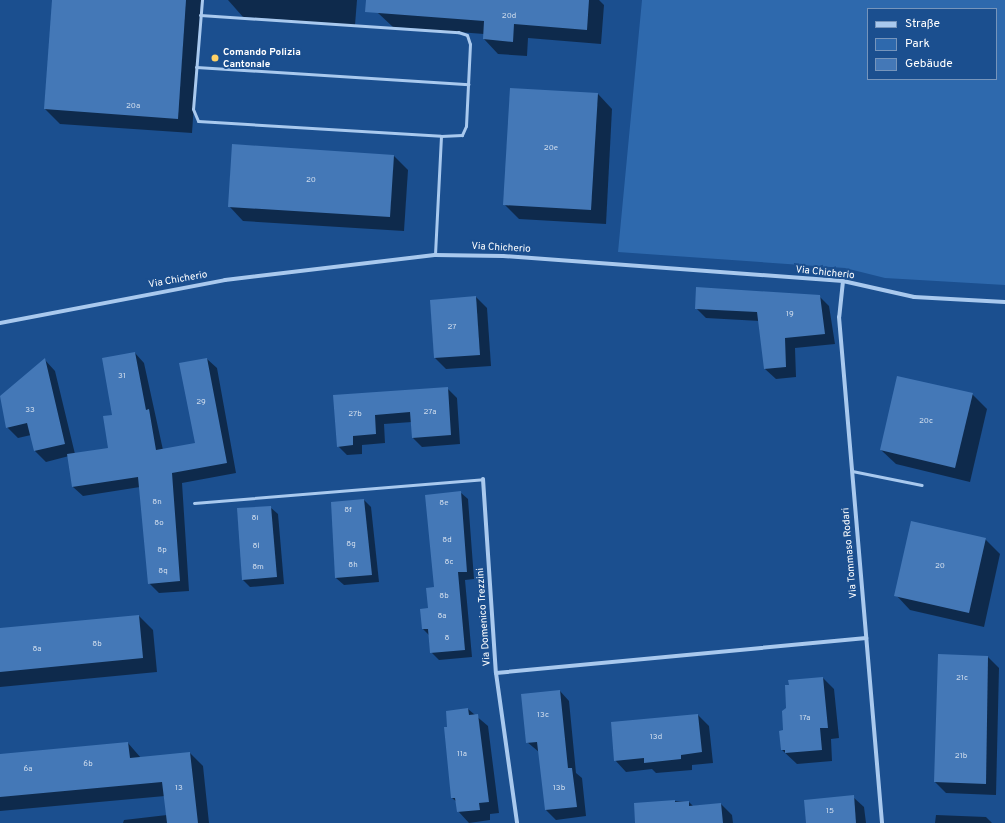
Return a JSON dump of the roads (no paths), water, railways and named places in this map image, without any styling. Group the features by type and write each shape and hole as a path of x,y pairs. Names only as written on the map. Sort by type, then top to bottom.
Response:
{"street":[{"name":"Via Chicherio","path":"0,323 225,280 435,255 503,256 843,281 914,297 1005,302"},
{"name":"Via Tommaso Rodari","path":"843,281 839,318 882,823"},
{"name":"Via Domenico Trezzini","path":"483,479 496,673 866,638"},
{"path":"496,673 517,823"}],"lane":[{"path":"200,15 464,33 467,35 470,44 465,132 457,136 441,136 198,121 193,109 200,15 202,0"},
{"path":"196,67 468,84"},
{"path":"435,255 441,136"},
{"path":"851,471 922,485"},
{"name":"Via Domenico Trezzini","path":"194,503 483,479"}],"place":[{"name":"Comando Polizia Cantonale","path":"215,58"}]}
